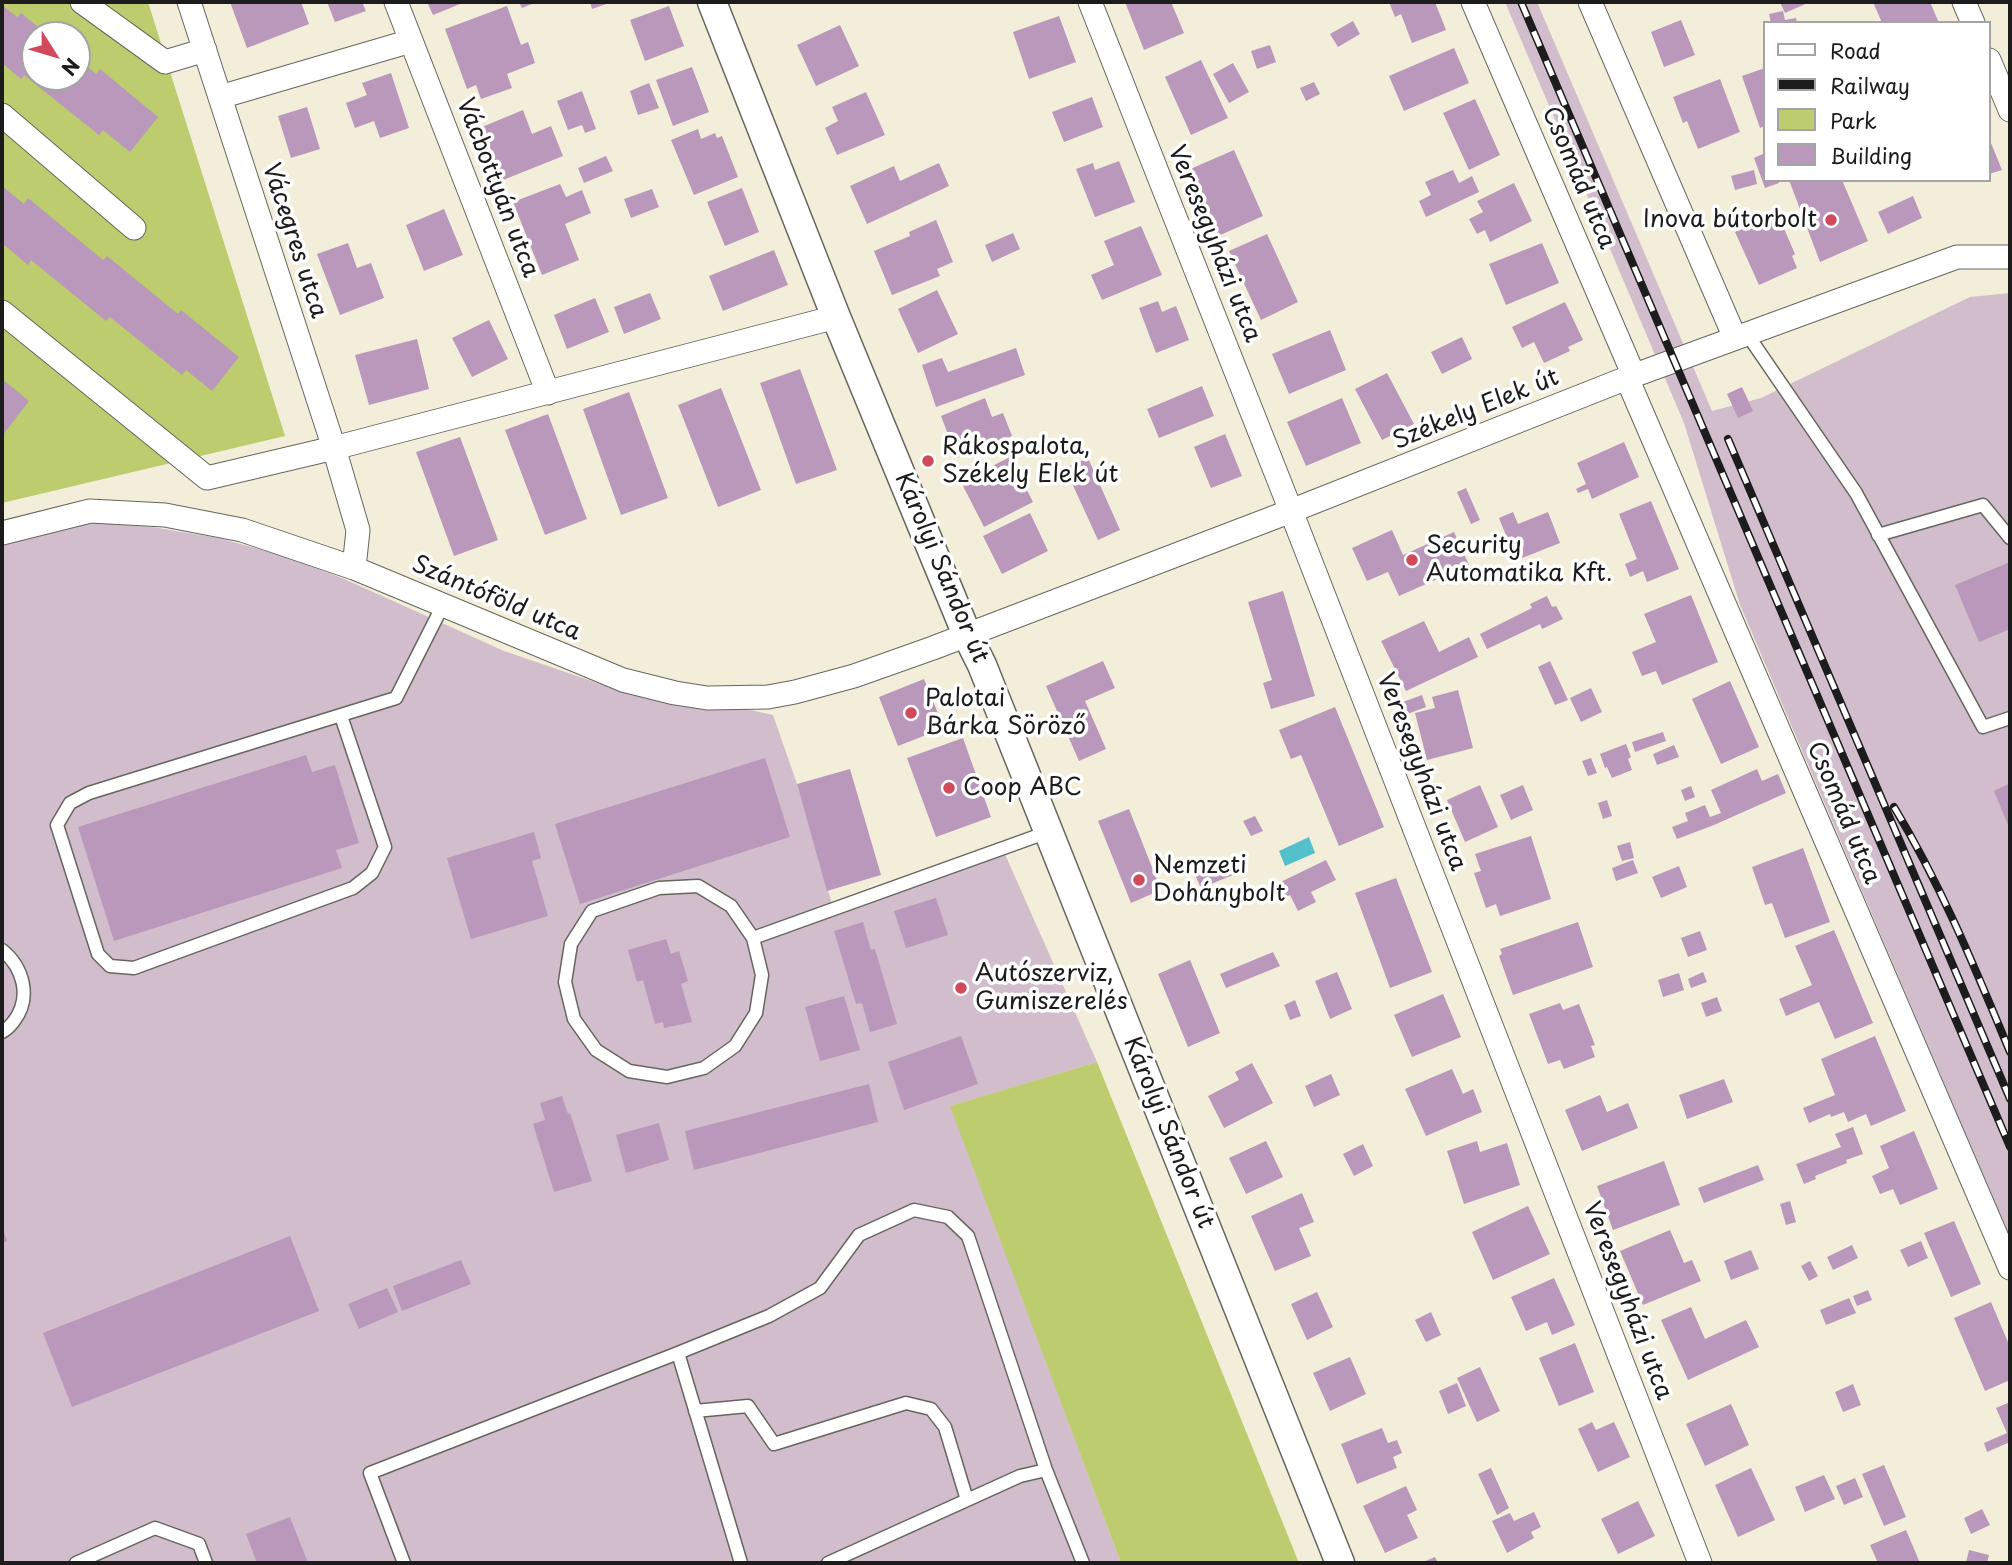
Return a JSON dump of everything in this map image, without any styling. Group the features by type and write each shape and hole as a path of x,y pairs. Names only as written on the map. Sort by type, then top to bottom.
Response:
{"street":[{"path":"82,2 165,62 205,50"},
{"name":"Vácegres utca","path":"189,2 334,448 358,530 354,568"},
{"name":"Vácbottyán utca","path":"396,2 548,393"},
{"name":"Károlyi Sándor út","path":"712,2 836,317 967,635 982,665 1340,1563"},
{"name":"Veresegyházi utca","path":"1090,2 1700,1563"},
{"name":"Csomád utca","path":"1474,2 1630,377 2010,1268"},
{"path":"1590,2 1741,336"},
{"path":"1964,2 1972,21"},
{"path":"220,97 411,41"},
{"path":"1991,65 2010,110"},
{"path":"2,115 134,228"},
{"name":"Székely Elek út","path":"967,635 1630,377 1957,257 2010,257"},
{"path":"2,312 207,478 334,448 836,317"},
{"name":"Szántóföld utca","path":"2,533 90,511 165,515 242,530 354,568 623,680 707,698 768,697 795,692 855,676 967,635"}],"lane":[{"path":"1741,336 1856,493 1983,727 2010,718"},
{"path":"1878,535 1983,505 2010,538"},
{"path":"341,716 385,847 372,873 353,888 134,968 110,965 98,954 57,825 70,803 89,793 396,698 443,605"},
{"path":"753,938 1048,832"},
{"path":"698,886 731,906 753,938 762,975 756,1013 735,1046 704,1068 667,1077 629,1071 596,1050 574,1019 565,982 567,969 572,944 592,911 659,888 698,886"},
{"path":"2,950 12,958 22,975 24,996 19,1014 7,1030 2,1032"},
{"path":"404,1563 370,1473 769,1316 820,1288 859,1235 914,1210 948,1217 968,1236 1046,1470 1083,1563"},
{"path":"678,1353 741,1563"},
{"path":"695,1411 748,1406 774,1444 906,1402 931,1409 945,1427 967,1500"},
{"path":"828,1563 1020,1476 1046,1470"},
{"path":"76,1563 155,1528 199,1544 206,1563"}],"shaded area":[{"path":"1505,2 1537,2 1712,411 1761,398 1970,297 2010,293 2010,1238 1740,605 1684,423"},
{"path":"86,522 152,527 218,538 281,555 342,578 504,651 615,689 773,715 797,784 832,904 1000,843 1097,1062 951,1106 1121,1563 2,1563 2,544"}],"green space":[{"path":"2,2 148,2 285,436 2,503"},
{"path":"1097,1062 1299,1563 1121,1563 950,1106"}],"water":[{"path":"1309,837 1315,853 1285,866 1279,851"}],"building":[{"path":"230,2 301,2 309,24 247,48"},
{"path":"327,2 362,2 366,11 335,22"},
{"path":"427,2 465,2 433,15"},
{"path":"519,2 537,2 522,8"},
{"path":"590,2 612,2 592,9"},
{"path":"1125,2 1171,2 1184,33 1144,50"},
{"path":"1389,2 1435,2 1446,30 1412,43 1401,14 1395,17"},
{"path":"1780,2 1810,2 1785,13"},
{"path":"1873,2 1930,2 1938,21 1881,21"},
{"path":"2,5 17,17 21,13 31,21 21,21 21,79 2,63"},
{"path":"507,6 521,45 528,42 535,63 507,74 512,88 481,99 476,85 467,89 445,29"},
{"path":"669,6 684,46 645,61 630,20"},
{"path":"1783,11 1785,20 1796,18 1797,21 1771,21 1769,14"},
{"path":"1059,16 1076,62 1029,79 1013,32"},
{"path":"1681,20 1695,55 1664,67 1651,32"},
{"path":"1353,21 1360,34 1338,47 1330,34"},
{"path":"840,25 859,66 816,86 797,45"},
{"path":"1270,45 1276,62 1257,69 1251,51"},
{"path":"1454,48 1469,83 1404,111 1389,76"},
{"path":"1201,60 1228,118 1191,135 1165,77"},
{"path":"1233,63 1249,92 1229,103 1213,74"},
{"path":"692,67 709,112 673,126 656,80"},
{"path":"1764,68 1764,126 1760,128 1742,76"},
{"path":"100,69 158,117 130,152 103,130 99,135 44,91 91,91 91,70 96,74"},
{"path":"391,73 409,128 380,138 374,121 355,128 346,103 367,95 362,83"},
{"path":"1720,79 1740,132 1698,149 1687,121 1683,123 1673,97"},
{"path":"1314,82 1320,94 1306,101 1300,88"},
{"path":"649,83 659,108 638,115 630,91"},
{"path":"582,91 596,129 585,133 582,125 568,130 557,101"},
{"path":"866,92 885,135 837,155 825,128 838,121 832,107"},
{"path":"1092,97 1103,127 1064,142 1052,112"},
{"path":"1475,99 1500,155 1469,170 1443,113"},
{"path":"307,107 320,149 291,158 278,116"},
{"path":"523,110 532,134 551,126 563,156 503,180 482,127"},
{"path":"698,129 701,139 715,133 717,138 722,136 738,177 694,195 671,140"},
{"path":"1991,143 2002,170 1991,173"},
{"path":"1234,150 1263,216 1216,237 1188,170"},
{"path":"1764,153 1764,182 1779,183 1765,188 1754,158"},
{"path":"606,156 613,171 584,183 578,168"},
{"path":"1119,161 1135,202 1095,217 1076,169 1093,163 1095,170"},
{"path":"939,163 949,186 867,224 850,186 894,166 900,181"},
{"path":"1453,170 1459,183 1472,176 1479,192 1426,217 1419,201 1431,195 1425,182"},
{"path":"1754,170 1757,184 1735,190 1731,176"},
{"name":"Inova bútorbolt","path":"1790,182 1843,182 1868,241 1820,262"},
{"path":"1514,183 1532,221 1490,242 1485,230 1477,234 1469,219 1483,212 1477,201"},
{"path":"560,184 566,197 582,190 591,213 565,224 579,260 542,275 513,202"},
{"path":"2,186 24,204 28,198 103,260 107,256 178,314 181,310 239,357 212,391 186,370 182,375 110,317 106,321 31,260 28,265 2,243"},
{"path":"742,188 759,232 725,246 707,202"},
{"path":"652,189 659,207 631,218 624,199"},
{"path":"1913,196 1922,218 1888,234 1878,212"},
{"path":"444,209 463,255 424,271 406,225"},
{"path":"1774,215 1778,226 1782,224 1795,254 1792,256 1797,268 1759,285 1735,232"},
{"path":"936,220 953,262 937,269 940,276 892,295 874,251 910,236 909,232"},
{"path":"1141,226 1162,275 1102,300 1091,275 1114,265 1104,241"},
{"path":"1013,233 1020,249 992,262 985,245"},
{"path":"1267,234 1298,302 1261,320 1229,251"},
{"path":"348,243 357,268 371,263 384,298 340,315 317,254"},
{"path":"1542,243 1559,283 1506,305 1489,264"},
{"path":"774,250 788,285 723,311 709,276"},
{"path":"937,290 958,334 918,353 898,309"},
{"path":"650,293 661,319 624,334 614,307"},
{"path":"595,298 609,332 567,349 554,315"},
{"path":"1158,301 1162,312 1176,306 1189,340 1156,353 1139,308"},
{"path":"1565,302 1583,340 1568,347 1570,351 1544,363 1534,342 1522,348 1512,327"},
{"path":"489,320 508,359 472,377 452,338"},
{"path":"1330,330 1346,370 1289,394 1272,354"},
{"path":"1462,337 1472,359 1442,374 1431,352"},
{"path":"417,339 429,389 369,405 355,355"},
{"path":"1016,348 1025,375 936,407 922,365 942,358 948,372"},
{"path":"800,369 837,470 796,484 760,383"},
{"path":"1387,373 1414,424 1382,440 1355,389"},
{"path":"2,379 29,401 2,436"},
{"path":"1202,386 1214,416 1159,438 1147,409"},
{"path":"1742,387 1753,411 1738,418 1727,394"},
{"path":"721,388 761,490 718,507 678,405"},
{"path":"629,392 668,498 621,515 583,409"},
{"path":"985,398 992,417 1003,413 1012,436 957,458 941,416"},
{"path":"1342,398 1361,443 1306,466 1287,422"},
{"path":"548,414 587,519 545,535 505,430"},
{"path":"1225,434 1242,476 1211,488 1194,447"},
{"path":"460,437 498,540 454,556 416,452"},
{"path":"1624,442 1639,477 1592,499 1588,489 1578,493 1576,489 1586,484 1577,463"},
{"path":"1010,457 1033,502 984,527 961,482"},
{"path":"1088,458 1120,530 1098,540 1065,468"},
{"path":"1466,488 1480,520 1471,524 1457,492"},
{"path":"1651,501 1679,569 1647,582 1643,571 1630,577 1625,564 1637,559 1619,514"},
{"path":"1513,512 1518,524 1548,512 1560,543 1512,562 1507,549 1511,548 1499,518"},
{"path":"1030,513 1048,551 1002,574 983,536"},
{"name":"Security Automatika Kft.","path":"1392,530 1403,555 1454,532 1469,565 1399,596 1388,572 1367,581 1352,548"},
{"path":"2010,562 2010,629 1979,642 1955,585"},
{"path":"1283,591 1315,696 1271,709 1263,683 1272,680 1248,602"},
{"path":"1691,595 1718,662 1662,685 1656,671 1642,676 1632,652 1656,642 1644,614"},
{"path":"1547,596 1552,607 1556,606 1563,619 1542,629 1540,624 1487,649 1480,634 1532,608 1530,604"},
{"path":"1424,621 1439,652 1469,637 1478,657 1406,691 1381,641"},
{"path":"1103,661 1115,688 1085,701 1106,749 1079,761 1046,686"},
{"path":"1550,661 1568,700 1555,705 1538,667"},
{"name":"Palotai Bárka Söröző","path":"924,679 944,728 898,746 879,697"},
{"path":"1730,681 1759,747 1721,764 1692,699"},
{"path":"1591,688 1602,712 1581,722 1570,698"},
{"path":"1458,690 1473,748 1427,760 1415,713 1435,708 1432,697"},
{"path":"1422,695 1426,707 1402,716 1397,704"},
{"path":"1335,707 1384,827 1339,846 1301,755 1291,759 1279,730"},
{"path":"1663,732 1666,741 1635,752 1632,742"},
{"name":"Coop ABC","path":"963,738 991,817 936,837 907,758"},
{"path":"1626,744 1632,770 1612,778 1600,754"},
{"path":"1674,745 1679,757 1657,765 1653,754"},
{"path":"306,755 312,772 335,765 359,843 336,850 342,868 114,941 78,827"},
{"path":"765,758 790,837 580,904 555,824"},
{"path":"1591,758 1597,773 1588,776 1582,761"},
{"path":"850,769 881,875 827,891 797,784"},
{"path":"1757,769 1762,781 1778,774 1786,793 1677,839 1672,827 1688,821 1685,813 1705,805 1710,817 1721,813 1711,790"},
{"path":"2010,783 2010,830 1994,791"},
{"path":"1480,785 1498,827 1465,842 1447,800"},
{"path":"1523,785 1533,810 1511,820 1500,795"},
{"path":"1691,786 1695,797 1685,801 1681,790"},
{"path":"1607,800 1612,816 1603,819 1598,803"},
{"path":"1129,809 1161,890 1131,903 1098,821"},
{"path":"1255,816 1263,831 1251,836 1243,821"},
{"path":"534,832 541,858 532,861 548,916 471,939 447,858"},
{"path":"1531,836 1551,899 1500,916 1496,904 1486,908 1474,873 1481,871 1475,854"},
{"path":"1630,842 1634,858 1622,861 1617,846"},
{"path":"1803,848 1830,922 1785,938 1772,903 1765,905 1752,867"},
{"path":"1225,857 1233,875 1201,888 1195,875"},
{"path":"1326,860 1336,880 1311,892 1316,902 1298,911 1290,895 1271,904 1264,890"},
{"path":"1633,860 1638,873 1616,881 1612,868"},
{"path":"1679,866 1687,887 1661,898 1652,877"},
{"path":"1396,878 1432,972 1390,988 1355,893"},
{"path":"936,898 948,935 906,948 894,911"},
{"path":"863,922 871,950 875,949 897,1024 870,1032 862,1003 856,1004 834,931"},
{"path":"1578,922 1593,967 1513,995 1499,956 1502,954 1500,949"},
{"path":"1834,930 1873,1023 1835,1039 1819,1002 1786,1016 1779,999 1812,985 1795,946"},
{"path":"1700,931 1707,950 1688,957 1681,938"},
{"path":"666,939 671,954 679,951 688,981 681,984 692,1022 664,1028 663,1022 655,1024 643,980 637,982 628,950"},
{"path":"1273,952 1280,966 1226,988 1220,974"},
{"path":"1190,960 1220,1033 1188,1047 1158,974"},
{"path":"1337,972 1352,1009 1330,1019 1315,981"},
{"path":"1703,972 1707,982 1691,988 1688,979"},
{"path":"1679,973 1684,990 1663,997 1658,980"},
{"path":"1443,994 1461,1037 1412,1057 1394,1015"},
{"path":"844,996 860,1050 820,1061 805,1007"},
{"path":"1717,997 1722,1011 1706,1017 1701,1003"},
{"path":"1295,1000 1301,1016 1290,1020 1284,1005"},
{"path":"1560,1003 1563,1010 1579,1004 1595,1045 1591,1046 1595,1057 1564,1069 1560,1060 1548,1064 1529,1014"},
{"path":"961,1036 978,1084 904,1110 888,1062"},
{"path":"1875,1036 1906,1111 1871,1126 1866,1114 1848,1122 1844,1112 1831,1117 1830,1114 1809,1123 1803,1108 1835,1095 1821,1059"},
{"path":"1252,1063 1273,1103 1224,1128 1208,1096 1239,1080 1235,1072"},
{"path":"1452,1069 1463,1094 1473,1089 1482,1112 1426,1136 1405,1089"},
{"path":"1331,1074 1340,1095 1314,1107 1305,1086"},
{"path":"1724,1079 1733,1102 1687,1119 1679,1095"},
{"path":"869,1084 878,1122 694,1170 685,1131"},
{"path":"1600,1095 1607,1112 1628,1103 1638,1128 1582,1151 1565,1110"},
{"path":"562,1096 592,1181 554,1192 533,1124 545,1120 540,1103"},
{"path":"659,1123 669,1160 626,1173 616,1135"},
{"path":"1853,1127 1863,1154 1846,1160 1847,1163 1815,1176 1816,1179 1804,1184 1796,1164 1841,1147 1835,1134"},
{"path":"1914,1131 1938,1189 1900,1205 1893,1189 1880,1194 1872,1176 1889,1168 1880,1146"},
{"path":"1266,1141 1283,1177 1246,1194 1229,1158"},
{"path":"1477,1141 1480,1152 1507,1143 1520,1185 1464,1204 1447,1151"},
{"path":"1363,1144 1373,1166 1354,1176 1343,1154"},
{"path":"1664,1161 1680,1205 1613,1230 1597,1186"},
{"path":"1758,1165 1764,1180 1704,1203 1698,1188"},
{"path":"1302,1193 1314,1222 1299,1228 1311,1256 1275,1271 1251,1216"},
{"path":"1790,1201 1796,1222 1786,1225 1780,1204"},
{"path":"1528,1206 1550,1254 1493,1280 1472,1232"},
{"path":"1954,1221 1981,1284 1951,1297 1924,1233"},
{"path":"2,1227 7,1241 2,1243"},
{"path":"1670,1230 1684,1263 1692,1260 1701,1281 1643,1305 1620,1251"},
{"path":"290,1236 319,1311 72,1407 43,1333"},
{"path":"1921,1241 1928,1258 1908,1267 1900,1250"},
{"path":"1852,1245 1858,1258 1833,1270 1827,1257"},
{"path":"1751,1250 1759,1269 1731,1280 1724,1261"},
{"path":"461,1260 471,1284 402,1311 393,1286"},
{"path":"1810,1261 1818,1276 1809,1281 1801,1266"},
{"path":"1554,1278 1575,1325 1552,1335 1547,1322 1526,1331 1511,1297"},
{"path":"387,1288 398,1312 359,1329 348,1304"},
{"path":"1868,1290 1872,1300 1857,1306 1853,1296"},
{"path":"1317,1292 1333,1327 1307,1340 1291,1304"},
{"path":"1849,1298 1856,1313 1826,1325 1820,1310"},
{"path":"1991,1302 2010,1347 2010,1380 1985,1391 1954,1318"},
{"path":"1691,1307 1705,1339 1746,1320 1759,1347 1688,1380 1661,1320"},
{"path":"1431,1312 1441,1335 1426,1342 1415,1320"},
{"path":"1575,1343 1594,1392 1559,1406 1539,1358"},
{"path":"1350,1357 1366,1394 1330,1411 1313,1373"},
{"path":"1480,1367 1500,1411 1477,1422 1457,1378"},
{"path":"1457,1383 1466,1406 1448,1414 1439,1391"},
{"path":"1853,1384 1861,1405 1843,1412 1835,1392"},
{"path":"2010,1402 2010,1442 1987,1452 1984,1443 2007,1433 1996,1408"},
{"path":"1731,1404 1749,1445 1705,1466 1686,1424"},
{"path":"1592,1422 1596,1430 1614,1422 1630,1457 1598,1472 1578,1429"},
{"path":"1382,1428 1388,1443 1397,1440 1402,1453 1393,1457 1397,1468 1357,1484 1341,1444"},
{"path":"1884,1465 1906,1517 1884,1526 1862,1474"},
{"path":"1491,1468 1509,1508 1497,1515 1478,1474"},
{"path":"1751,1468 1775,1520 1738,1537 1715,1485"},
{"path":"1824,1475 1835,1499 1805,1512 1795,1487"},
{"path":"1855,1478 1863,1497 1844,1505 1836,1486"},
{"path":"1406,1486 1417,1510 1407,1515 1418,1538 1385,1553 1363,1506"},
{"path":"1638,1501 1655,1536 1618,1554 1601,1519"},
{"path":"1982,1509 1990,1525 1971,1534 1964,1518"},
{"path":"1534,1512 1541,1527 1531,1532 1534,1538 1507,1553 1492,1521 1510,1513 1514,1521"},
{"path":"290,1517 308,1563 257,1563 246,1534"},
{"path":"1906,1530 1920,1563 1878,1563 1870,1545"},
{"path":"1969,1550 1989,1555 1987,1563 1966,1563"},
{"path":"1435,1557 1438,1563 1421,1563"}],"railway":[{"path":"1521,2 2010,1147"},
{"path":"1728,439 2010,1099"},
{"path":"1894,807 1942,897 2010,1052"}],"place":[{"name":"Inova bútorbolt","path":"1831,220"},
{"name":"Rákospalota, Székely Elek út","path":"928,461"},
{"name":"Security Automatika Kft.","path":"1412,560"},
{"name":"Palotai Bárka Söröző","path":"911,713"},
{"name":"Coop ABC","path":"949,788"},
{"name":"Nemzeti Dohánybolt","path":"1139,880"},
{"name":"Autószerviz, Gumiszerelés","path":"961,988"}]}
